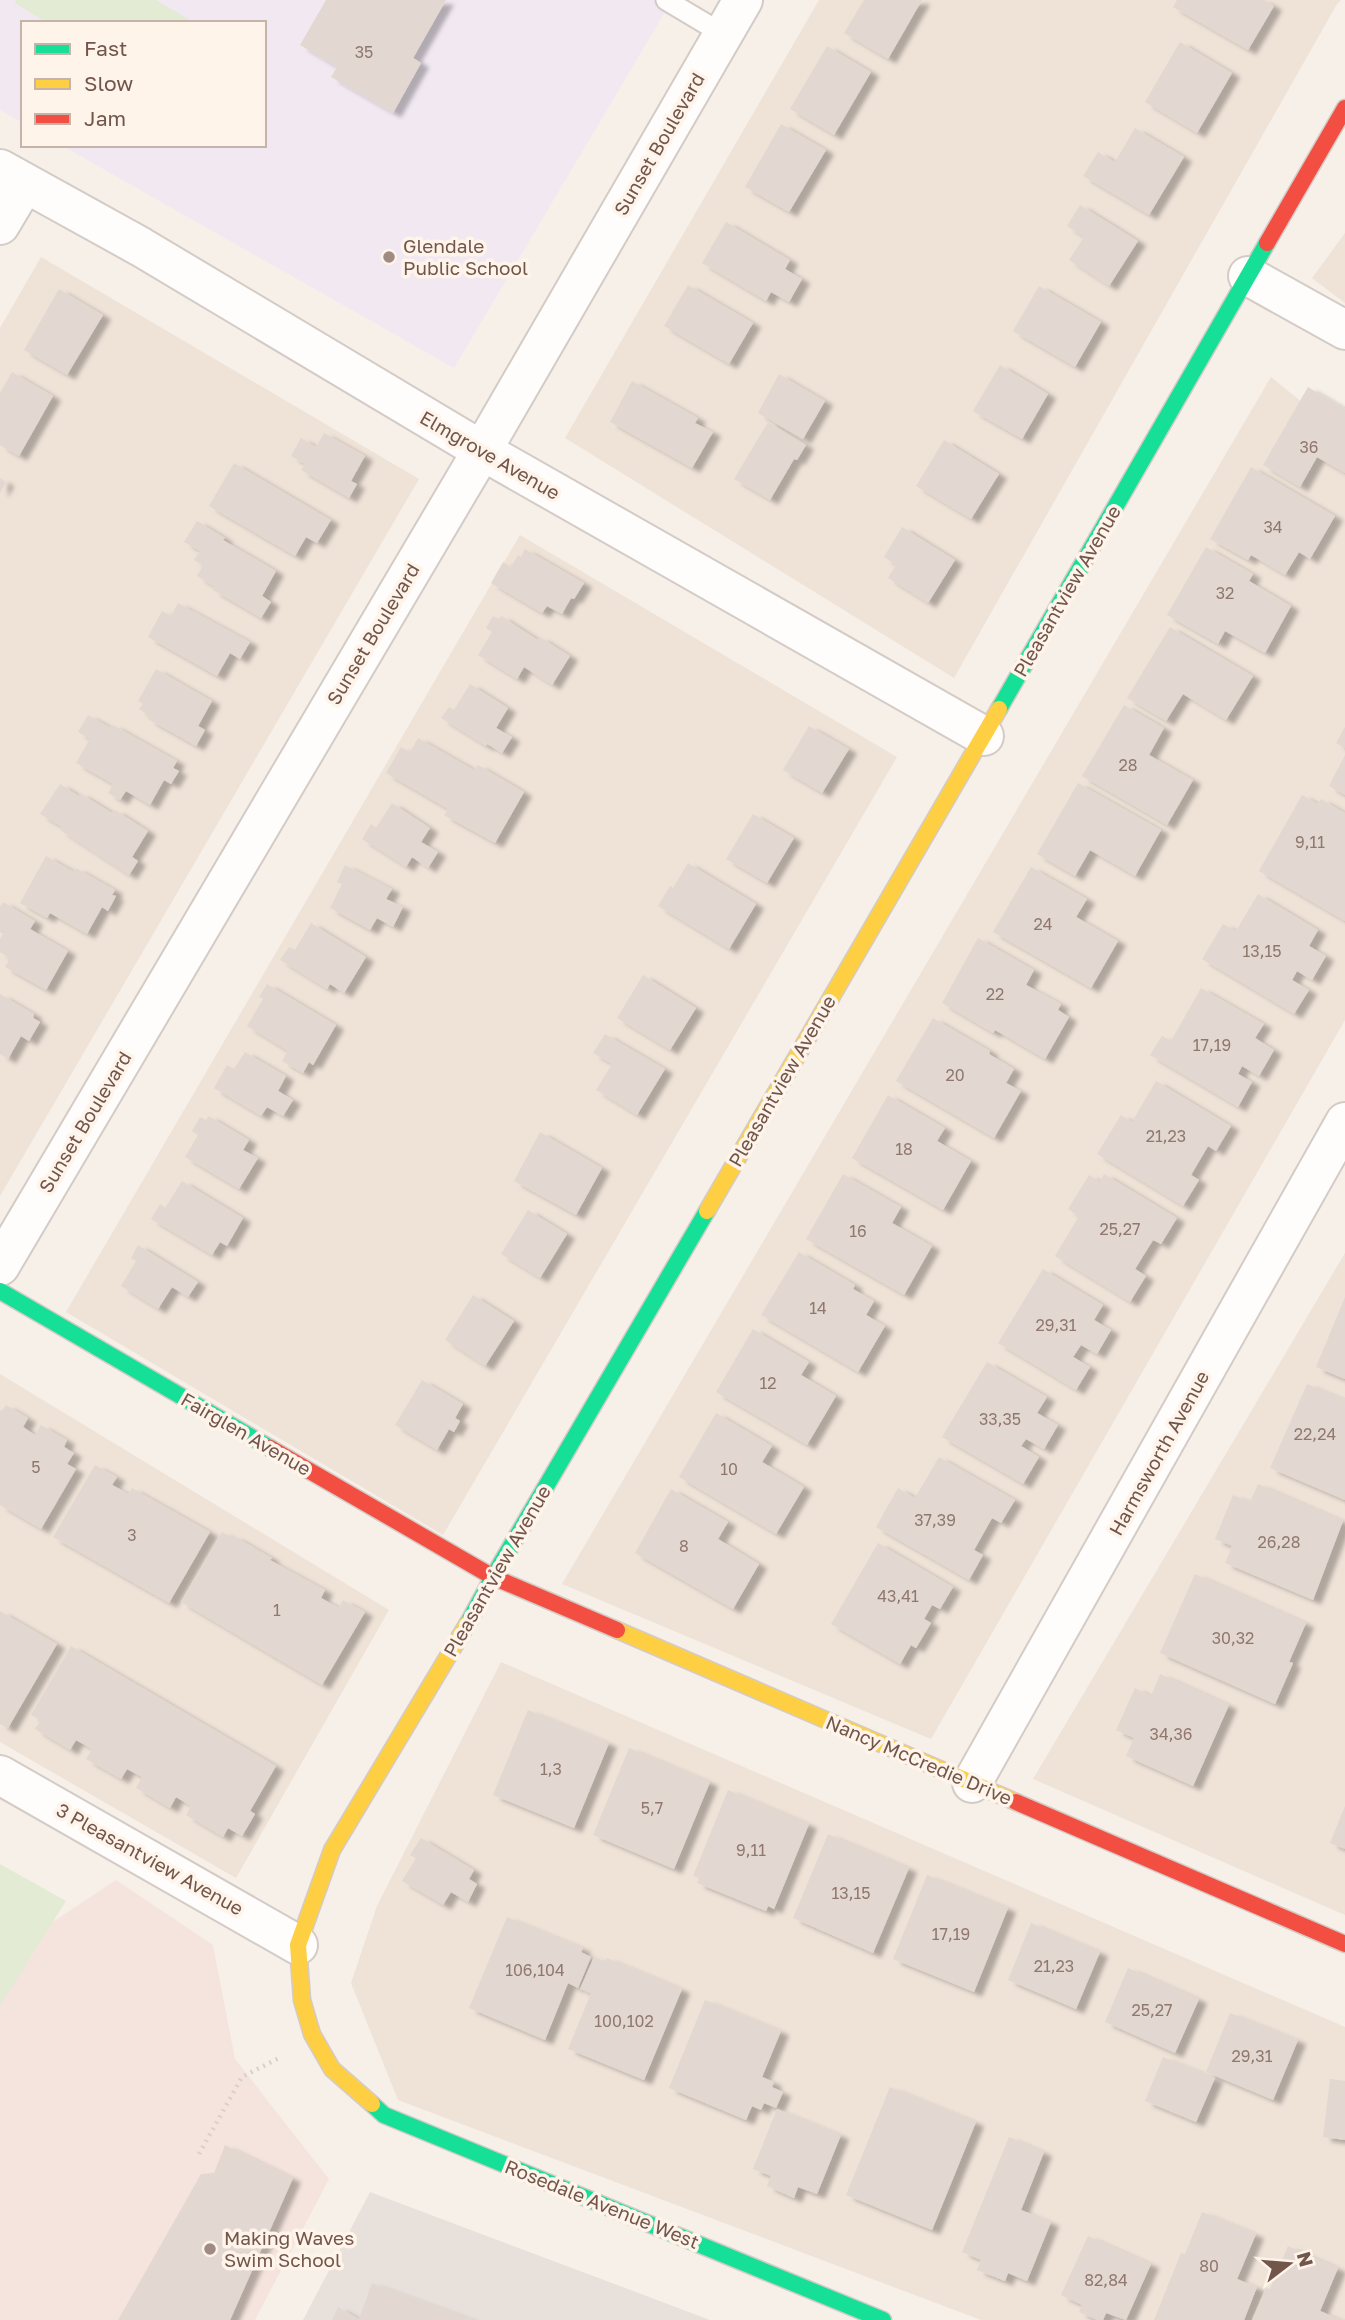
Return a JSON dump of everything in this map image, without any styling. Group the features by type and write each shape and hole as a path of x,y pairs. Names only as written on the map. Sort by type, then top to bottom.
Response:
{"street":[{"name":"Sunset Boulevard","path":"0,1266 743,0"},
{"name":"Pleasantview Avenue","path":"332,2069 316,2040 302,2000 298,1945 332,1850 469,1622 1345,108"},
{"name":"Elmgrove Avenue","path":"12,176 141,247 481,450 984,736"},
{"path":"0,225 12,176"},
{"path":"1248,276 1345,330"},
{"name":"Harmsworth Avenue","path":"972,1783 1345,1122"},
{"name":"Fairglen Avenue","path":"0,1291 493,1577"},
{"name":"Nancy McCredie Drive","path":"493,1577 1345,1944"},
{"name":"3 Pleasantview Avenue","path":"0,1775 298,1945"},
{"name":"Rosedale Avenue West","path":"332,2069 384,2115 883,2320"}],"lane":[{"path":"666,0 723,34"}],"path":[{"path":"199,2154 242,2077 316,2040"}],"shaded area":[{"name":"Glendale Public School","path":"0,0 672,0 454,368 65,147 266,147 266,21 21,21 21,122 0,110"},
{"path":"819,0 1341,0 954,678 565,438"},
{"path":"1345,233 1345,303 1312,278"},
{"path":"41,257 419,479 0,1196 0,328"},
{"path":"1271,377 1345,437 1345,1020 931,1739 562,1584"},
{"path":"520,535 897,757 443,1535 66,1312"},
{"path":"1345,1253 1345,1915 1033,1779"},
{"path":"0,1374 389,1610 236,1878 0,1742"},
{"path":"501,1662 1345,2027 1345,2320 981,2320 398,2100 351,1983 377,1906"},
{"name":"Making Waves Swim School","path":"116,1880 213,1945 235,2059 329,2179 255,2320 0,2320 0,1957"},
{"path":"370,2192 710,2320 303,2320"}],"green space":[{"path":"16,0 156,0 192,21 44,21 15,3"},
{"path":"0,1864 66,1901 0,2006"}],"building":[{"path":"326,0 446,0 413,58 421,63 393,113 331,77 337,67 300,45"},
{"path":"864,0 922,0 888,59 844,33"},
{"path":"1177,0 1264,0 1274,6 1248,50 1173,7"},
{"path":"1180,42 1232,73 1197,133 1145,102"},
{"path":"827,46 871,72 834,135 790,109"},
{"path":"781,124 826,150 789,212 745,187"},
{"path":"1135,128 1184,157 1149,215 1083,176 1098,152 1115,162"},
{"path":"1080,205 1138,241 1109,286 1069,260 1084,237 1067,226"},
{"path":"726,222 790,260 785,269 802,279 789,302 771,292 766,301 702,263"},
{"path":"688,285 753,323 729,364 664,326"},
{"path":"1039,286 1101,322 1075,367 1013,331"},
{"path":"59,289 103,315 67,375 24,350"},
{"path":"1000,365 1048,394 1022,439 973,411"},
{"path":"12,372 53,396 19,456 0,445 0,393"},
{"path":"779,374 825,401 803,439 758,413"},
{"path":"632,381 698,418 695,423 713,432 692,468 610,422"},
{"path":"1308,387 1345,409 1345,473 1317,457 1300,487 1263,465"},
{"path":"768,422 806,445 797,460 794,459 770,500 734,479"},
{"path":"324,433 365,456 351,481 357,484 349,498 301,470 305,464 291,456 301,438 316,447"},
{"path":"944,440 999,474 971,519 916,486"},
{"path":"234,463 331,520 317,543 306,537 295,556 209,506"},
{"path":"1251,467 1335,516 1310,559 1299,552 1285,575 1251,555 1248,560 1210,539"},
{"path":"0,478 6,482 0,493"},
{"path":"197,521 225,538 223,540 276,571 262,596 271,602 261,618 213,590 215,587 197,576 203,565 194,560 200,551 184,542"},
{"path":"902,527 955,560 928,603 888,578 896,565 884,557"},
{"path":"1206,547 1253,574 1249,581 1291,606 1265,653 1225,631 1218,644 1167,615"},
{"path":"525,549 584,583 562,614 547,606 542,613 491,583 503,562 511,567"},
{"path":"178,603 250,642 240,659 230,653 217,676 148,637 162,611 171,616"},
{"path":"493,616 499,619 501,616 538,640 540,637 570,656 552,685 524,667 517,679 478,655 492,632 486,628"},
{"path":"1170,627 1253,676 1226,720 1183,694 1166,721 1127,698"},
{"path":"156,669 212,701 198,726 205,730 196,746 148,719 150,716 139,709 143,704 138,701"},
{"path":"470,684 508,708 496,728 512,737 502,753 441,718 449,707 454,710"},
{"path":"1124,705 1164,728 1149,755 1193,780 1167,825 1082,776"},
{"path":"88,715 111,728 113,725 177,761 173,768 179,771 171,784 164,780 150,805 126,791 120,800 108,793 113,784 76,763 90,739 78,732"},
{"path":"809,726 849,749 822,793 783,770"},
{"path":"1345,727 1345,748 1336,743"},
{"path":"418,738 474,770 478,765 524,792 495,843 444,815 448,809 386,773 401,747 410,752"},
{"path":"1345,755 1345,795 1329,786"},
{"path":"1078,783 1161,830 1135,876 1090,850 1075,876 1037,854"},
{"path":"60,784 112,813 115,810 148,831 132,857 138,861 129,875 40,814"},
{"path":"1302,795 1318,804 1321,799 1345,813 1345,921 1259,871"},
{"path":"392,803 430,828 421,842 438,852 428,868 412,857 406,867 362,839 371,824 376,828"},
{"path":"753,814 794,838 767,883 726,859"},
{"path":"46,856 74,872 76,868 115,890 112,895 116,896 108,911 102,907 87,934 50,913 47,918 20,903"},
{"path":"688,863 756,904 729,949 658,906"},
{"path":"345,865 392,889 386,899 403,907 393,927 377,918 370,930 330,908 342,884 337,882"},
{"path":"1031,867 1087,899 1076,917 1118,941 1091,988 993,932"},
{"path":"1258,894 1318,930 1309,946 1326,956 1312,980 1297,971 1292,980 1309,990 1294,1014 1202,959 1223,924 1236,931"},
{"path":"3,902 35,921 30,929 68,951 46,990 5,967 10,958 0,952 0,939 3,934 0,932 0,907"},
{"path":"311,923 366,957 344,993 330,984 327,989 280,960 289,947 295,950"},
{"path":"978,938 1034,970 1026,985 1061,1004 1058,1010 1069,1017 1045,1059 942,1003"},
{"path":"643,975 696,1008 670,1050 617,1018"},
{"path":"267,984 336,1025 313,1065 309,1062 303,1073 282,1061 288,1051 247,1026 263,999 259,997"},
{"path":"1201,988 1264,1024 1255,1038 1274,1050 1259,1076 1242,1066 1238,1074 1252,1082 1238,1107 1150,1055 1162,1036 1171,1041"},
{"path":"0,994 34,1014 33,1018 40,1022 29,1041 21,1036 8,1059 0,1054"},
{"path":"933,1018 990,1051 989,1054 1014,1069 1006,1083 1021,1091 994,1138 896,1081"},
{"path":"605,1034 665,1069 637,1115 596,1090 612,1064 593,1053"},
{"path":"245,1052 286,1076 278,1091 293,1100 283,1116 267,1107 261,1116 214,1088 227,1065 234,1069"},
{"path":"1156,1081 1231,1126 1216,1151 1208,1146 1191,1175 1199,1180 1183,1206 1097,1154 1121,1115 1132,1122"},
{"path":"888,1095 945,1128 937,1141 971,1161 943,1210 852,1158"},
{"path":"209,1116 249,1140 243,1150 258,1158 239,1189 185,1157 198,1135 192,1131 200,1117 206,1120"},
{"path":"540,1132 602,1168 576,1215 514,1181"},
{"path":"843,1174 901,1207 892,1223 932,1246 904,1295 806,1239"},
{"path":"1104,1174 1177,1218 1161,1244 1153,1240 1135,1269 1146,1276 1130,1302 1055,1256 1079,1216 1068,1209 1089,1175 1100,1182"},
{"path":"182,1181 243,1218 227,1246 220,1242 212,1255 151,1219 160,1204 165,1208"},
{"path":"528,1210 567,1234 540,1278 501,1254"},
{"path":"138,1245 198,1282 188,1297 172,1287 158,1309 121,1286 136,1261 131,1258"},
{"path":"799,1252 855,1285 853,1289 874,1301 866,1315 885,1326 858,1372 761,1315"},
{"path":"1043,1269 1103,1305 1094,1320 1111,1330 1097,1354 1081,1345 1073,1357 1090,1367 1076,1390 998,1343"},
{"path":"473,1295 514,1321 485,1366 445,1340"},
{"path":"1345,1297 1345,1379 1316,1367"},
{"path":"753,1329 809,1362 801,1375 836,1396 807,1445 716,1392"},
{"path":"987,1362 1047,1397 1037,1413 1058,1425 1044,1449 1026,1439 1021,1446 1039,1457 1023,1484 942,1437"},
{"path":"422,1380 463,1404 455,1418 460,1421 454,1432 449,1429 437,1450 395,1425"},
{"path":"1307,1384 1345,1400 1345,1500 1270,1468"},
{"path":"6,1405 28,1418 23,1427 35,1435 41,1425 67,1440 64,1447 74,1453 67,1464 76,1469 41,1529 0,1505 0,1410"},
{"path":"716,1413 772,1446 762,1462 804,1487 776,1534 679,1477"},
{"path":"939,1457 1015,1500 1001,1523 992,1518 974,1550 983,1555 969,1580 876,1527 898,1488 915,1498"},
{"path":"95,1465 117,1477 112,1485 129,1494 132,1488 210,1532 169,1603 53,1537"},
{"path":"1258,1484 1343,1521 1313,1600 1225,1563 1232,1546 1215,1539 1233,1495 1250,1502"},
{"path":"671,1489 728,1522 718,1539 759,1564 733,1609 635,1553"},
{"path":"222,1532 233,1538 234,1536 272,1558 270,1560 325,1590 321,1598 339,1608 343,1600 365,1612 322,1685 181,1602"},
{"path":"878,1543 953,1587 940,1609 932,1605 924,1619 931,1623 916,1648 911,1645 900,1664 831,1624"},
{"path":"1195,1574 1306,1623 1289,1662 1293,1663 1275,1704 1160,1653"},
{"path":"0,1611 57,1644 8,1728 0,1724"},
{"path":"71,1646 276,1766 250,1811 255,1814 242,1836 228,1828 223,1837 186,1815 191,1806 176,1797 170,1808 136,1788 142,1777 127,1769 121,1779 86,1759 92,1749 76,1740 70,1750 35,1729 41,1720 31,1715"},
{"path":"1160,1674 1229,1705 1193,1786 1126,1756 1134,1738 1116,1730 1135,1688 1151,1696"},
{"path":"528,1710 609,1743 574,1828 493,1795"},
{"path":"629,1748 710,1782 674,1869 593,1835"},
{"path":"728,1790 809,1824 774,1909 768,1906 766,1911 697,1883 699,1878 693,1876"},
{"path":"1345,1806 1345,1849 1330,1843"},
{"path":"828,1834 909,1868 873,1953 793,1918"},
{"path":"421,1838 474,1870 469,1879 477,1884 468,1902 451,1892 443,1905 402,1881 416,1858 410,1855"},
{"path":"927,1875 1008,1908 974,1992 893,1959"},
{"path":"507,1917 583,1948 581,1952 591,1957 578,1988 568,1983 545,2040 469,2008"},
{"path":"1031,1923 1100,1952 1076,2009 1008,1980"},
{"path":"594,1957 605,1962 607,1958 682,1989 644,2080 568,2049 591,1993 580,1989"},
{"path":"1128,1968 1199,1999 1175,2053 1105,2022"},
{"path":"705,2000 781,2031 762,2077 774,2082 772,2087 783,2092 776,2108 764,2103 761,2110 752,2106 746,2120 669,2088"},
{"path":"1230,2013 1298,2040 1273,2100 1206,2072"},
{"path":"1163,2057 1215,2078 1196,2122 1145,2101"},
{"path":"1330,2079 1345,2081 1345,2140 1323,2137"},
{"path":"890,2087 976,2122 932,2230 846,2195"},
{"path":"777,2109 841,2135 817,2194 798,2187 794,2198 767,2186 771,2176 753,2169"},
{"path":"1009,2137 1044,2152 1021,2210 1051,2222 1027,2281 1008,2273 1005,2281 977,2270 981,2260 962,2252"},
{"name":"Making Waves Swim School","path":"225,2145 293,2178 230,2320 118,2320 201,2174 214,2173"},
{"path":"1202,2212 1256,2234 1237,2279 1257,2287 1244,2320 1154,2320 1181,2253 1185,2254"},
{"path":"1088,2236 1151,2264 1126,2320 1106,2313 1103,2320 1097,2320 1079,2312 1082,2305 1061,2295"},
{"path":"1288,2246 1338,2268 1320,2311 1341,2320 1252,2320 1266,2288 1270,2289"},
{"path":"372,2283 474,2320 332,2320 338,2307 359,2319"}],"traffic: fast":[{"path":"999,709 1267,243"},
{"path":"468,1623 707,1211"},
{"path":"0,1291 270,1448"},
{"path":"372,2104 384,2115 883,2320"}],"traffic: slow":[{"path":"707,1211 999,709"},
{"path":"372,2104 332,2069 312,2034 302,2000 298,1945 332,1850 468,1623"},
{"path":"617,1630 1016,1802"}],"traffic: jam":[{"path":"1267,243 1345,108"},
{"path":"270,1448 493,1577 617,1630"},
{"path":"1016,1802 1345,1944"}],"place":[{"name":"Glendale Public School","path":"389,257"},
{"name":"Making Waves Swim School","path":"210,2249"}]}
